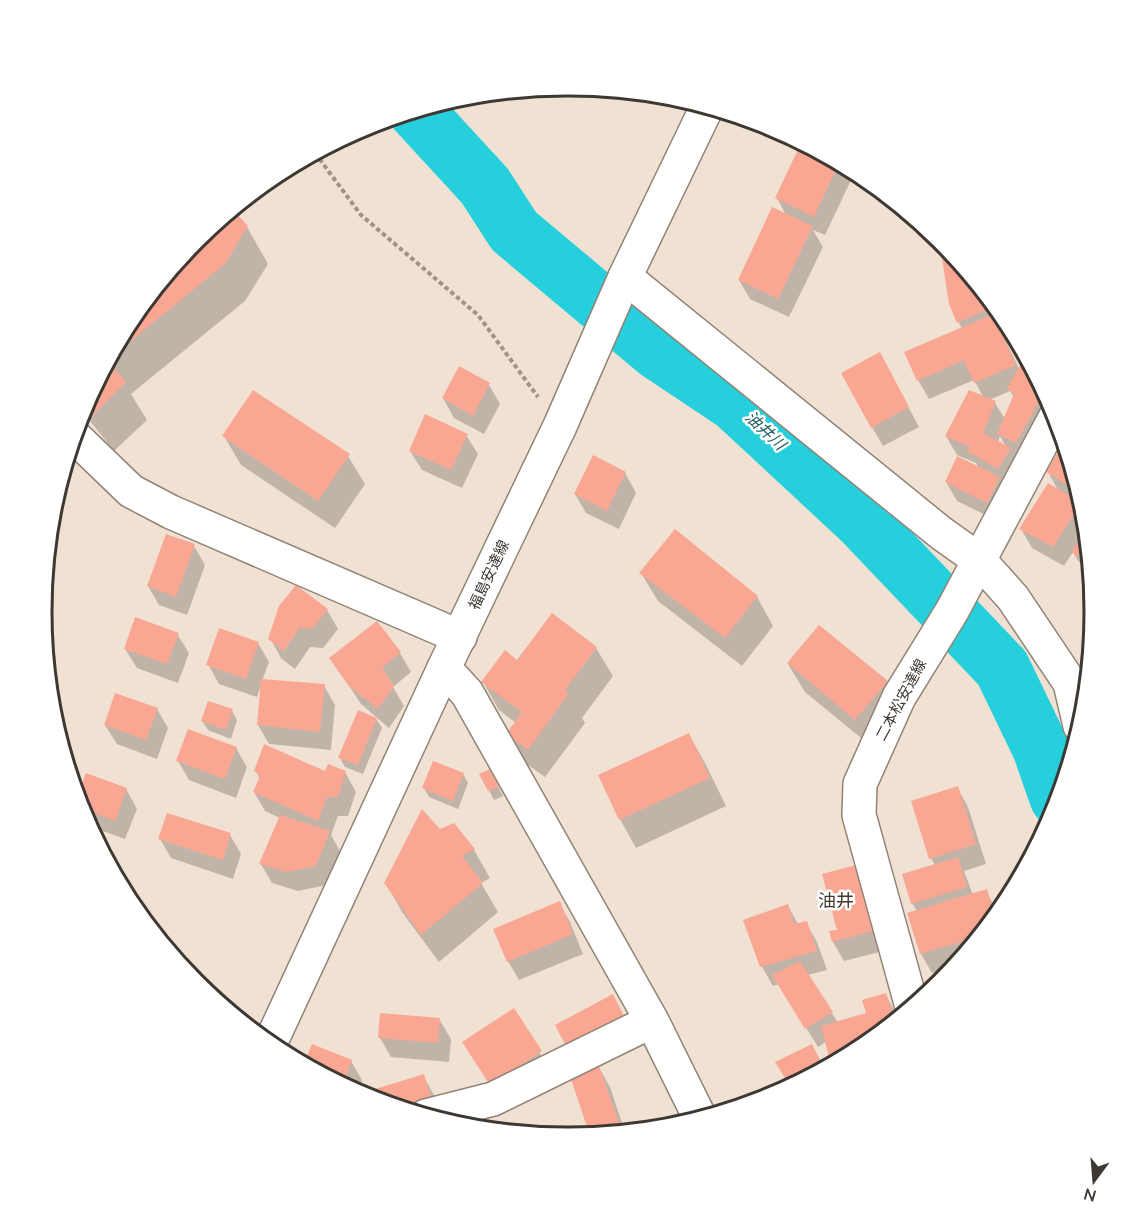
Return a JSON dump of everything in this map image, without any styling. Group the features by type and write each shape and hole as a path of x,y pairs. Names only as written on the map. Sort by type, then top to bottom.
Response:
{"main road":[{"name":"福島安達線","path":"274,1035 444,668 562,421 625,277 703,115"},
{"path":"625,277 940,533 979,560 1013,598 1070,683 1075,705"},
{"name":"二本松安達線","path":"909,998 859,815 860,784 899,697 951,611 1049,428"},
{"path":"81,443 131,490 171,512 460,637"},
{"path":"444,668 467,693 652,1021 696,1110"},
{"path":"444,1111 493,1099 652,1021"}],"path":[{"path":"320,160 361,215 478,315 562,421"}],"building":[{"path":"798,150 835,171 814,217 775,198"},
{"path":"772,207 813,226 778,299 738,280"},
{"path":"238,216 248,226 225,264 129,343 139,325 180,272 203,247"},
{"path":"942,256 986,310 957,323 949,304"},
{"path":"990,315 1001,332 1016,365 974,383 964,360 917,381 904,352"},
{"path":"880,352 909,407 871,428 841,373"},
{"path":"1020,365 1038,402 1016,443 997,434 1014,394 1007,388"},
{"path":"459,366 490,383 473,416 442,398"},
{"path":"114,369 126,382 92,416 106,384"},
{"path":"253,390 350,454 318,501 222,436"},
{"path":"969,390 996,401 983,433 1011,448 998,469 967,451 970,447 945,436"},
{"path":"425,414 468,434 451,470 409,451"},
{"path":"1058,452 1068,485 1046,472"},
{"path":"593,455 626,472 607,511 574,494"},
{"path":"957,456 1000,477 987,503 945,482"},
{"path":"1048,483 1071,497 1074,513 1053,547 1019,529"},
{"path":"675,529 758,596 725,638 639,573"},
{"path":"166,534 195,544 176,597 147,586"},
{"path":"1079,541 1080,558 1071,552"},
{"path":"296,585 328,609 312,629 299,628 284,651 268,639 279,606"},
{"path":"552,613 597,647 565,690 569,693 528,750 506,734 522,712 481,682 505,650 517,660"},
{"path":"135,617 179,633 167,664 124,649"},
{"path":"377,621 401,652 382,668 394,686 378,709 348,685 329,658"},
{"path":"819,625 888,681 855,720 787,663"},
{"path":"219,628 259,642 246,679 206,665"},
{"path":"261,679 325,684 320,732 257,725"},
{"path":"115,693 158,708 146,740 104,725"},
{"path":"208,701 233,709 226,730 201,721"},
{"path":"358,710 377,718 358,765 338,758"},
{"path":"188,729 237,747 225,779 176,761"},
{"path":"689,733 710,778 619,820 598,775"},
{"path":"264,744 325,771 328,764 346,771 338,797 327,797 318,821 253,792 260,776 254,771"},
{"path":"433,761 464,773 453,801 422,788"},
{"path":"490,769 499,786 488,791 479,774"},
{"path":"86,773 127,788 115,821 94,813 82,783"},
{"path":"958,786 976,844 929,859 911,801"},
{"path":"422,809 440,829 454,823 475,849 462,856 483,883 421,935 384,883"},
{"path":"167,813 231,833 223,860 158,839"},
{"path":"280,815 330,831 316,866 287,872 259,864"},
{"path":"958,857 967,887 911,904 902,874"},
{"path":"860,864 877,930 832,942 829,931 837,930 822,874"},
{"path":"987,889 992,905 964,941 920,954 907,913"},
{"path":"560,901 573,934 507,962 493,929"},
{"path":"788,904 794,924 807,921 817,951 760,967 743,920"},
{"path":"800,961 833,1012 805,1029 772,975"},
{"path":"886,993 892,1012 829,1056 821,1026 866,1013 862,1000"},
{"path":"613,994 625,1018 567,1048 555,1025"},
{"path":"514,1008 542,1051 490,1085 462,1042"},
{"path":"380,1013 440,1018 438,1043 378,1038"},
{"path":"312,1044 352,1060 346,1077 307,1056"},
{"path":"812,1044 820,1061 785,1079 775,1062"},
{"path":"599,1066 619,1123 587,1126 570,1076"},
{"path":"424,1074 432,1101 419,1105 374,1089"}],"waterway":[{"name":"油井川","path":"422,118 485,186 514,231 657,351 735,403 862,521 1002,668 1041,749 1053,784"}],"district":[{"name":"油井","path":"836,901"}]}
